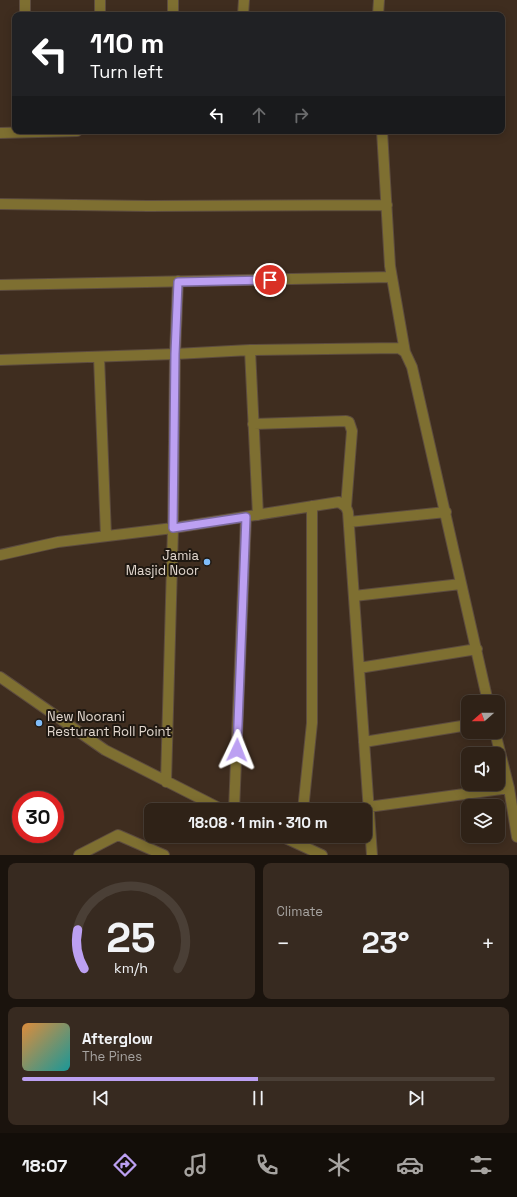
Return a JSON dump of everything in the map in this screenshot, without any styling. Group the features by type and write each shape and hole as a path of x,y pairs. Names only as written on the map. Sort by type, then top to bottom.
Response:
{"street":[{"path":"25,0 25,12"},
{"path":"100,0 100,12"},
{"path":"173,0 173,12"},
{"path":"243,12 244,0"},
{"path":"378,0 378,12"},
{"path":"0,133 12,133"},
{"path":"382,134 392,277 405,352 412,367 487,695"},
{"path":"0,204 148,206 386,205"},
{"path":"0,285 392,277"},
{"path":"166,782 173,528 175,354 178,282"},
{"path":"0,360 250,350 399,348 405,352"},
{"path":"250,350 258,515"},
{"path":"99,357 106,536"},
{"path":"253,424 346,420 349,422 352,431 346,507 349,522 368,803"},
{"path":"0,555 58,542 173,528 339,502 346,507"},
{"path":"304,803 312,723 312,506"},
{"path":"349,522 446,512"},
{"path":"234,803 246,517"},
{"path":"354,596 461,584"},
{"path":"359,668 477,649"},
{"path":"0,677 106,750 208,803"},
{"path":"364,742 461,726"},
{"path":"497,739 517,837"},
{"path":"372,806 508,788"},
{"path":"79,855 118,835 164,855"},
{"path":"304,843 322,855"},
{"path":"371,843 372,855"}],"place":[{"name":"Jamia Masjid Noor","path":"207,562"},
{"name":"New Noorani Resturant Roll Point","path":"39,723"}],"route":[{"path":"237,750 246,517 173,528 175,354 178,282 270,280"}]}
